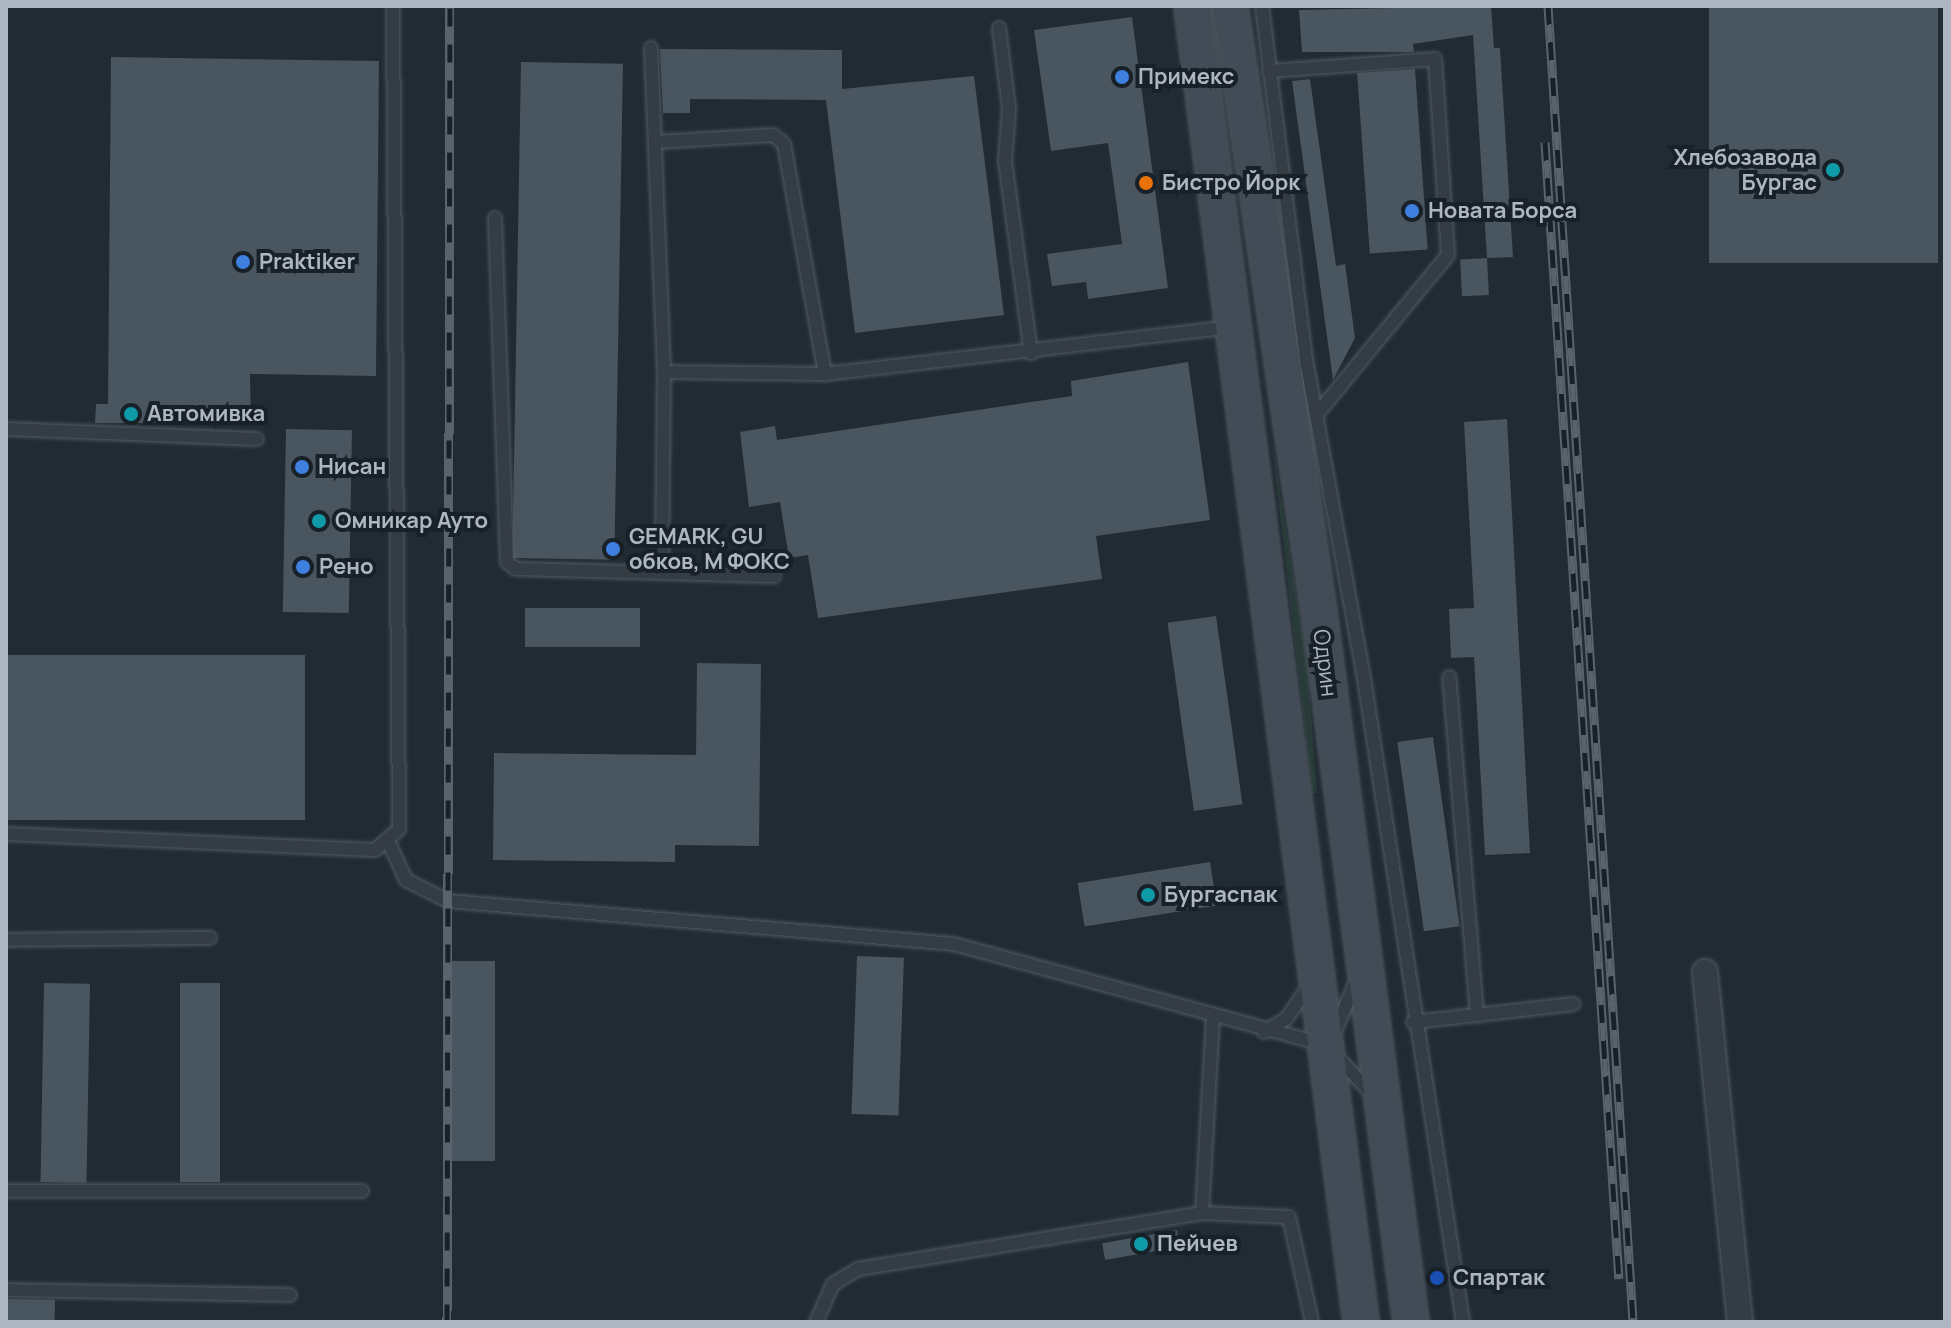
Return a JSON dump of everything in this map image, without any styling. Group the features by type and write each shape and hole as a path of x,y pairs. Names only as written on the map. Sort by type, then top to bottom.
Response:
{"main road":[{"path":"1192,6 1361,1322"},
{"name":"Одрин","path":"1230,6 1363,955 1411,1322"},
{"path":"1234,326 1263,353 1281,461 1298,496"}],"street":[{"path":"1705,972 1740,1322"}],"lane":[{"path":"6,834 375,850 389,843 399,829 401,792 391,414 393,6"},
{"path":"1262,6 1316,415 1365,685 1413,1022 1463,1322"},
{"path":"999,28 1009,108 1005,161 1031,353"},
{"path":"651,48 664,372 662,569"},
{"path":"1269,71 1435,59 1448,255 1316,415"},
{"path":"656,142 773,135 784,144 825,374"},
{"path":"495,218 507,562 516,569 662,569 774,576"},
{"path":"664,372 825,374 1031,353 1234,326"},
{"path":"6,429 257,439"},
{"path":"1449,677 1477,1015"},
{"path":"389,843 406,880 448,901 954,944 1264,1032 1326,1045 1383,1110"},
{"path":"6,940 210,938"},
{"path":"1326,1045 1350,1007 1363,955"},
{"path":"1264,1032 1299,1006 1315,971"},
{"path":"1413,1022 1573,1004"},
{"path":"1202,1213 1213,1017"},
{"path":"6,1191 362,1191"},
{"path":"816,1322 833,1284 858,1269 1202,1213 1289,1217 1312,1322"},
{"path":"6,1290 290,1295"}],"green space":[{"path":"1271,436 1307,660 1317,793 1312,793"}],"building":[{"path":"1491,6 1494,48 1500,48 1513,257 1487,258 1473,35 1413,44 1414,52 1302,52 1299,10"},
{"name":"Хлебозавода Бургас","path":"1709,6 1938,6 1938,263 1709,263"},
{"path":"1132,17 1168,288 1088,299 1086,282 1052,286 1047,254 1122,244 1108,143 1051,151 1034,30"},
{"path":"660,49 842,50 842,89 974,76 1004,315 855,333 826,100 690,99 690,113 663,113"},
{"name":"Praktiker","path":"111,57 379,61 376,376 250,374 251,423 95,423 96,404 108,404"},
{"path":"521,62 623,64 614,560 512,558"},
{"path":"1415,69 1428,250 1370,254 1357,73"},
{"path":"1310,79 1336,266 1345,264 1355,338 1333,380 1292,81"},
{"path":"1487,258 1489,295 1462,296 1460,259"},
{"path":"1188,362 1210,520 1096,536 1102,579 818,618 808,555 789,558 780,502 749,507 740,432 775,426 777,440 1072,396 1071,381"},
{"path":"1507,419 1530,853 1485,855 1474,657 1451,658 1449,609 1474,608 1464,422"},
{"name":"Омникар Ауто","path":"286,429 352,430 349,613 283,612"},
{"path":"525,608 640,608 640,647 525,647"},
{"path":"1216,616 1242,804 1194,811 1167,623"},
{"path":"6,655 305,655 305,820 6,820"},
{"path":"697,663 761,664 759,846 675,845 675,862 493,860 494,753 696,755"},
{"path":"1433,737 1460,926 1424,931 1397,742"},
{"name":"Бургаспак","path":"1210,862 1217,905 1085,926 1078,883"},
{"path":"857,956 904,958 898,1116 851,1114"},
{"path":"449,961 495,961 495,1161 449,1161"},
{"path":"44,983 90,984 87,1183 41,1182"},
{"path":"180,983 220,983 220,1182 180,1182"},
{"name":"Пейчев","path":"1177,1230 1180,1247 1105,1260 1102,1243"},
{"path":"6,1299 55,1300 55,1322 6,1322"}],"railway":[{"path":"447,1322 450,6"},
{"path":"1548,6 1633,1322"},
{"path":"1545,142 1619,1279"}],"place":[{"name":"Примекс","path":"1122,77"},
{"name":"Хлебозавода Бургас","path":"1833,170"},
{"name":"Бистро Йорк","path":"1146,183"},
{"name":"Новата Борса","path":"1412,211"},
{"name":"Praktiker","path":"243,262"},
{"name":"Автомивка","path":"131,414"},
{"name":"Нисан","path":"302,467"},
{"name":"Омникар Ауто","path":"319,521"},
{"name":"GEMARK, GU обков, М ФОКС","path":"613,549"},
{"name":"Рено","path":"303,567"},
{"name":"Бургаспак","path":"1148,895"},
{"name":"Пейчев","path":"1141,1244"},
{"name":"Спартак","path":"1437,1278"}]}
